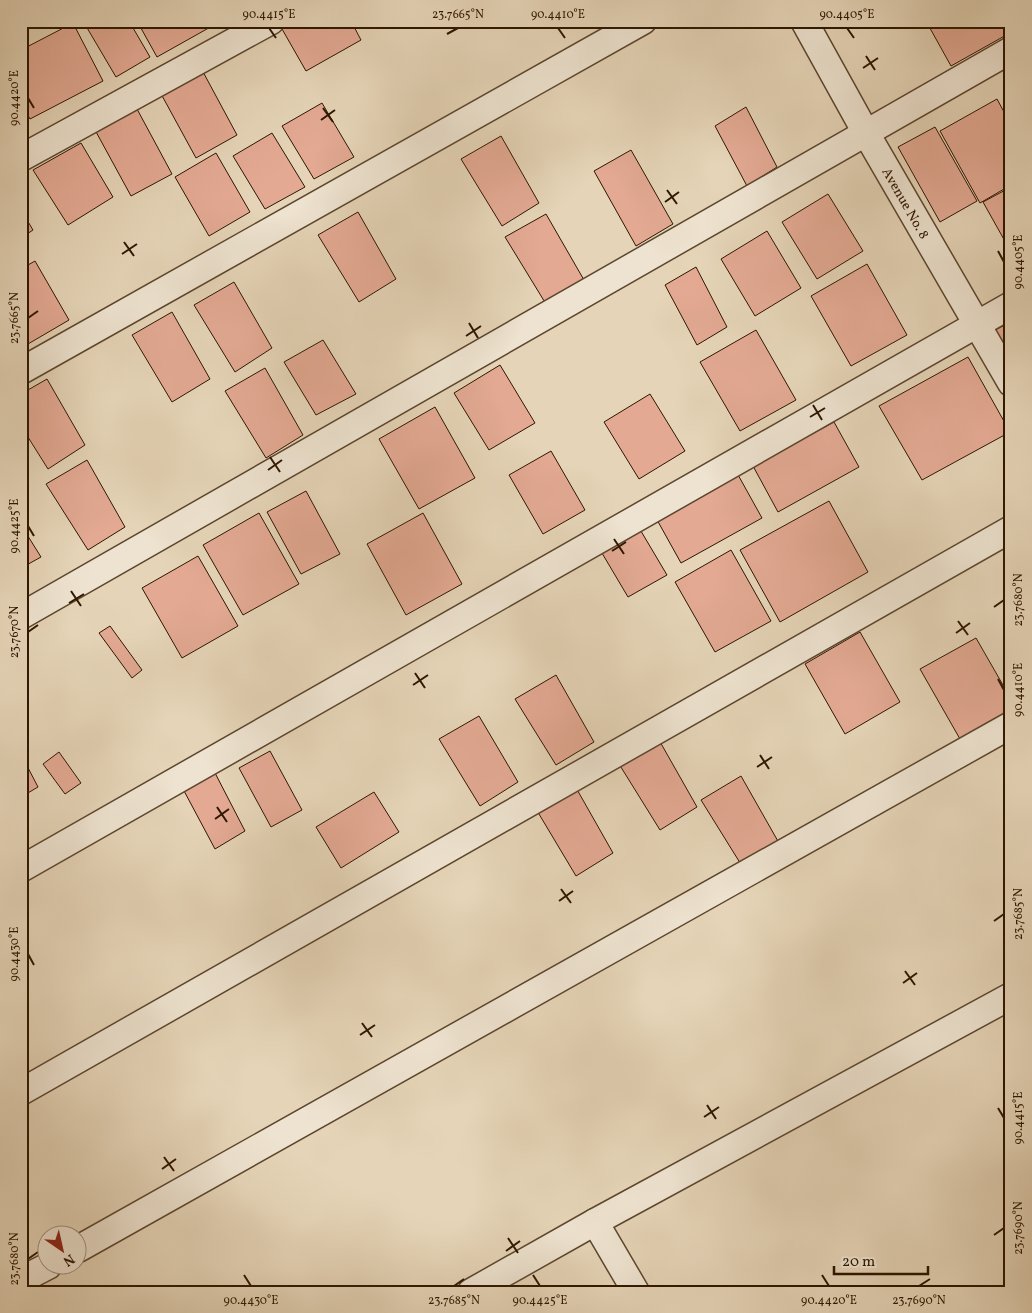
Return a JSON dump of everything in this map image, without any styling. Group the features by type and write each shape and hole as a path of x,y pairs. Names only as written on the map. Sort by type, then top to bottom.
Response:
{"street":[{"path":"21,158 271,21"},
{"path":"21,371 643,21"},
{"name":"Avenue No. 8","path":"804,21 866,133 1011,383"},
{"path":"21,616 1011,50"},
{"path":"21,869 1011,305"},
{"path":"21,1092 1011,529"},
{"path":"88,1243 1011,725"},
{"path":"471,1292 595,1222 1011,996"},
{"path":"595,1222 636,1292"},
{"path":"21,1280 38,1271"}],"building":[{"path":"83,21 129,21 150,57 116,77"},
{"path":"137,21 212,21 214,25 157,57"},
{"path":"351,21 361,40 306,71 278,22"},
{"path":"926,21 1001,21 1008,34 951,66"},
{"path":"73,23 103,81 30,119 21,103 21,50"},
{"path":"202,70 237,135 196,158 160,92"},
{"path":"997,99 1011,125 1011,185 980,203 940,131"},
{"path":"322,103 354,157 314,179 282,126"},
{"path":"746,107 777,167 747,186 715,126"},
{"path":"137,109 172,174 131,196 95,130"},
{"path":"935,127 977,201 940,222 898,147"},
{"path":"272,133 305,187 265,209 233,156"},
{"path":"501,136 539,203 502,226 461,159"},
{"path":"81,143 113,197 68,225 33,170"},
{"path":"631,150 673,224 636,246 594,171"},
{"path":"216,153 250,212 209,236 175,177"},
{"path":"1011,187 1011,252 983,202"},
{"path":"828,194 863,251 817,279 782,222"},
{"path":"21,210 33,230 21,238"},
{"path":"358,212 396,279 359,302 318,235"},
{"path":"546,214 584,280 546,304 505,237"},
{"path":"767,231 801,288 755,316 721,259"},
{"path":"35,261 69,320 28,344 21,333 21,269"},
{"path":"867,264 907,335 851,366 811,296"},
{"path":"696,267 727,327 697,345 665,285"},
{"path":"234,282 272,348 235,372 194,305"},
{"path":"172,312 210,379 172,402 132,335"},
{"path":"1011,322 1011,357 995,330"},
{"path":"756,330 796,400 740,431 700,362"},
{"path":"323,340 356,394 316,415 284,362"},
{"path":"968,357 1010,432 922,480 879,406"},
{"path":"500,365 535,423 489,450 454,393"},
{"path":"265,368 303,435 266,458 225,391"},
{"path":"47,379 85,445 48,469 21,426 21,394"},
{"path":"650,394 685,451 639,479 604,422"},
{"path":"435,407 475,478 419,509 379,439"},
{"path":"834,422 859,467 778,512 753,466"},
{"path":"551,451 585,510 543,534 509,475"},
{"path":"87,460 125,527 88,550 46,484"},
{"path":"737,473 762,518 681,563 656,518"},
{"path":"306,491 340,554 301,574 267,512"},
{"path":"829,501 868,572 780,622 740,550"},
{"path":"259,513 299,584 243,615 203,545"},
{"path":"423,513 462,584 406,615 367,544"},
{"path":"635,521 667,575 628,597 596,543"},
{"path":"21,525 41,557 23,567 21,565"},
{"path":"731,550 771,621 715,652 675,582"},
{"path":"198,556 238,626 182,658 142,588"},
{"path":"110,626 142,670 132,678 99,633"},
{"path":"860,632 900,702 845,734 805,664"},
{"path":"976,638 1011,699 1011,711 960,739 920,669"},
{"path":"556,675 594,742 556,765 515,699"},
{"path":"479,716 518,782 480,806 439,739"},
{"path":"659,740 697,807 660,830 619,764"},
{"path":"270,751 302,810 271,827 239,768"},
{"path":"59,752 81,783 65,794 43,764"},
{"path":"25,762 38,787 21,797 21,763"},
{"path":"214,771 245,831 215,849 183,789"},
{"path":"741,776 779,843 742,866 701,800"},
{"path":"575,786 613,853 576,876 536,809"},
{"path":"374,792 399,832 341,868 316,827"}]}
